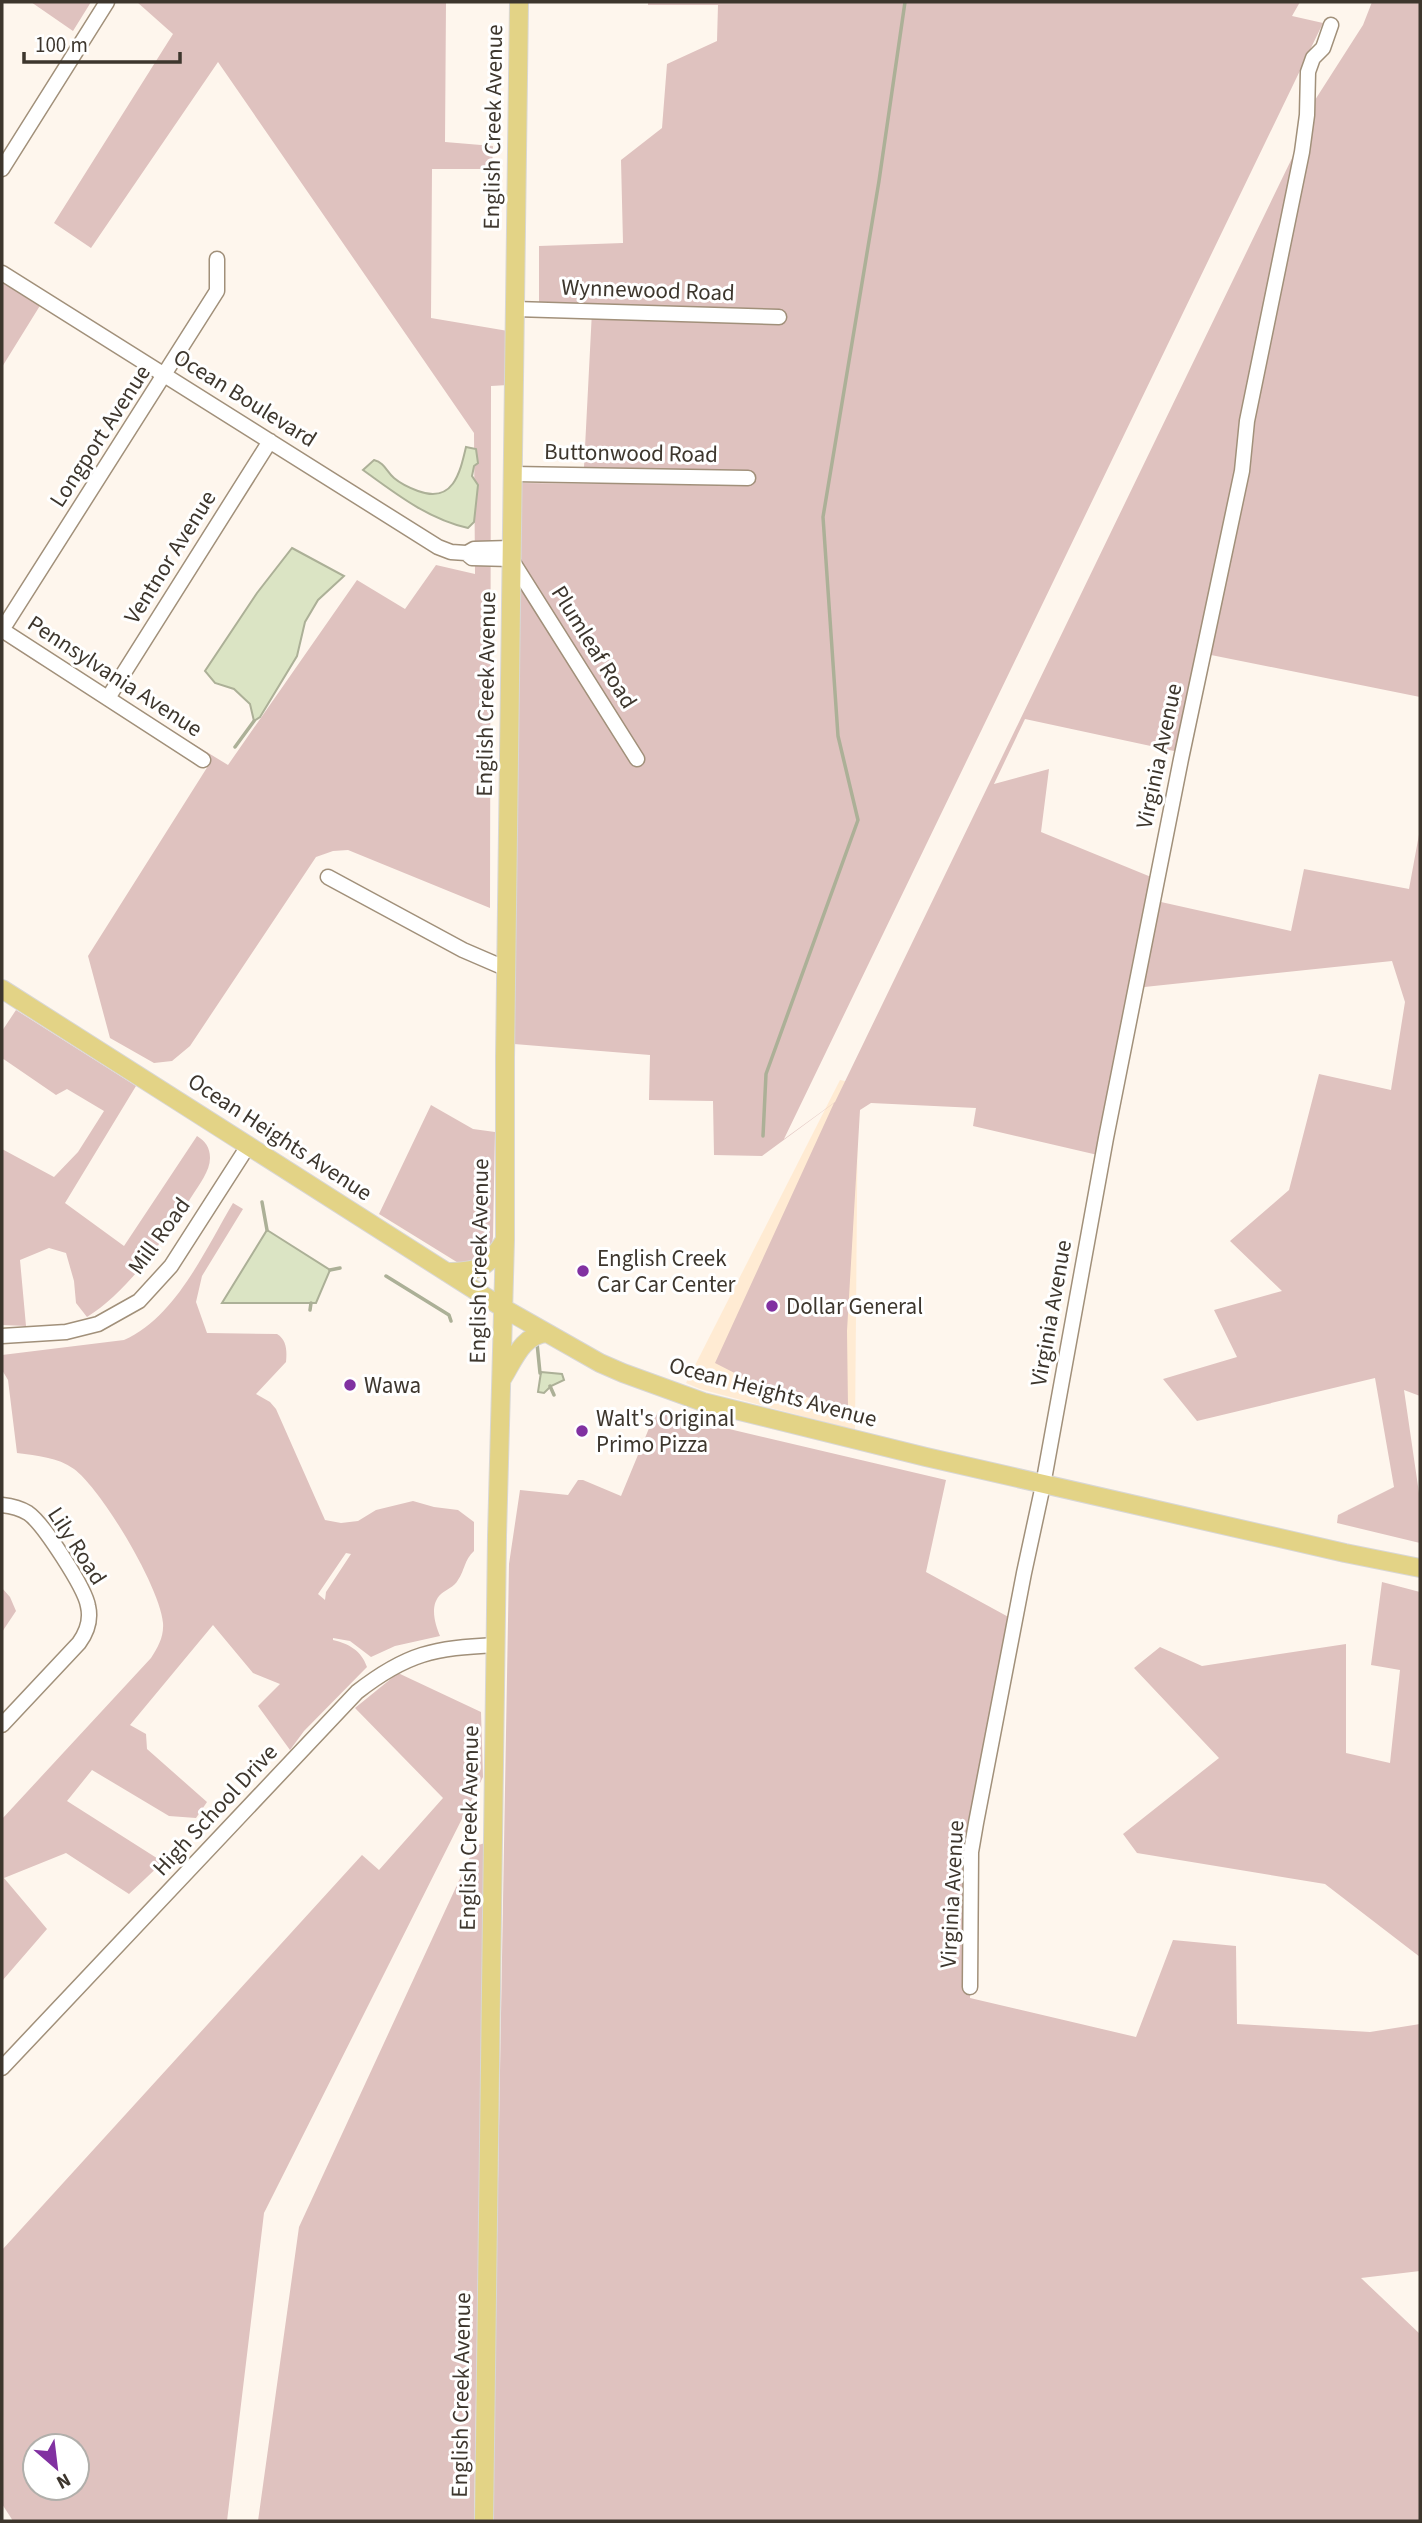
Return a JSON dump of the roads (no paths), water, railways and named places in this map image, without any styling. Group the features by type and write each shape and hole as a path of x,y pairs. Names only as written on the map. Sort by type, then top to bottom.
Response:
{"main road":[{"name":"English Creek Avenue","path":"484,2521 497,1536 505,1240 519,2"},
{"name":"Ocean Heights Avenue","path":"2,989 503,1308 600,1363 662,1389 704,1402 1043,1485 1420,1568"},
{"path":"446,1272 473,1271 483,1267 505,1240"},
{"path":"502,1379 526,1341 536,1334 547,1333"}],"street":[{"path":"2,169 107,2"},
{"name":"Virginia Avenue","path":"970,1987 971,1852 1043,1485 1111,1113 1181,759 1242,471 1247,421 1301,152 1307,114 1308,72 1331,25"},
{"name":"Longport Avenue","path":"2,630 217,291 217,259"},
{"name":"Ocean Boulevard","path":"2,272 438,547 451,552 466,553 474,549 512,554"},
{"name":"Wynnewood Road","path":"515,309 779,317"},
{"name":"Ventnor Avenue","path":"108,698 270,440"},
{"name":"Buttonwood Road","path":"513,474 748,478"},
{"name":"Plumleaf Road","path":"512,554 637,758"},
{"name":"Pennsylvania Avenue","path":"2,630 203,760"},
{"path":"328,877 463,950 507,969"},
{"name":"Mill Road","path":"2,1336 66,1332 98,1324 139,1301 171,1266 248,1146"},
{"name":"Lily Road","path":"2,1505 16,1507 27,1513 43,1528 81,1589 89,1615 87,1628 79,1643 2,1725"},
{"name":"High School Drive","path":"2,2068 357,1692 398,1664 426,1652 444,1648 496,1645"}],"waterway":[{"path":"763,1136 766,1074 858,820 838,736 823,517 879,181 905,2"},
{"path":"235,747 254,721"},
{"path":"262,1202 267,1230"},
{"path":"330,1270 340,1268"},
{"path":"386,1276 449,1315 451,1321"},
{"path":"310,1310 311,1303"},
{"path":"537,1343 540,1373"},
{"path":"550,1386 554,1395"}],"place":[{"name":"English Creek Car Car Center","path":"583,1271"},
{"name":"Dollar General","path":"772,1306"},
{"name":"Wawa","path":"350,1385"},
{"name":"Walt's Original Primo Pizza","path":"582,1431"}]}
